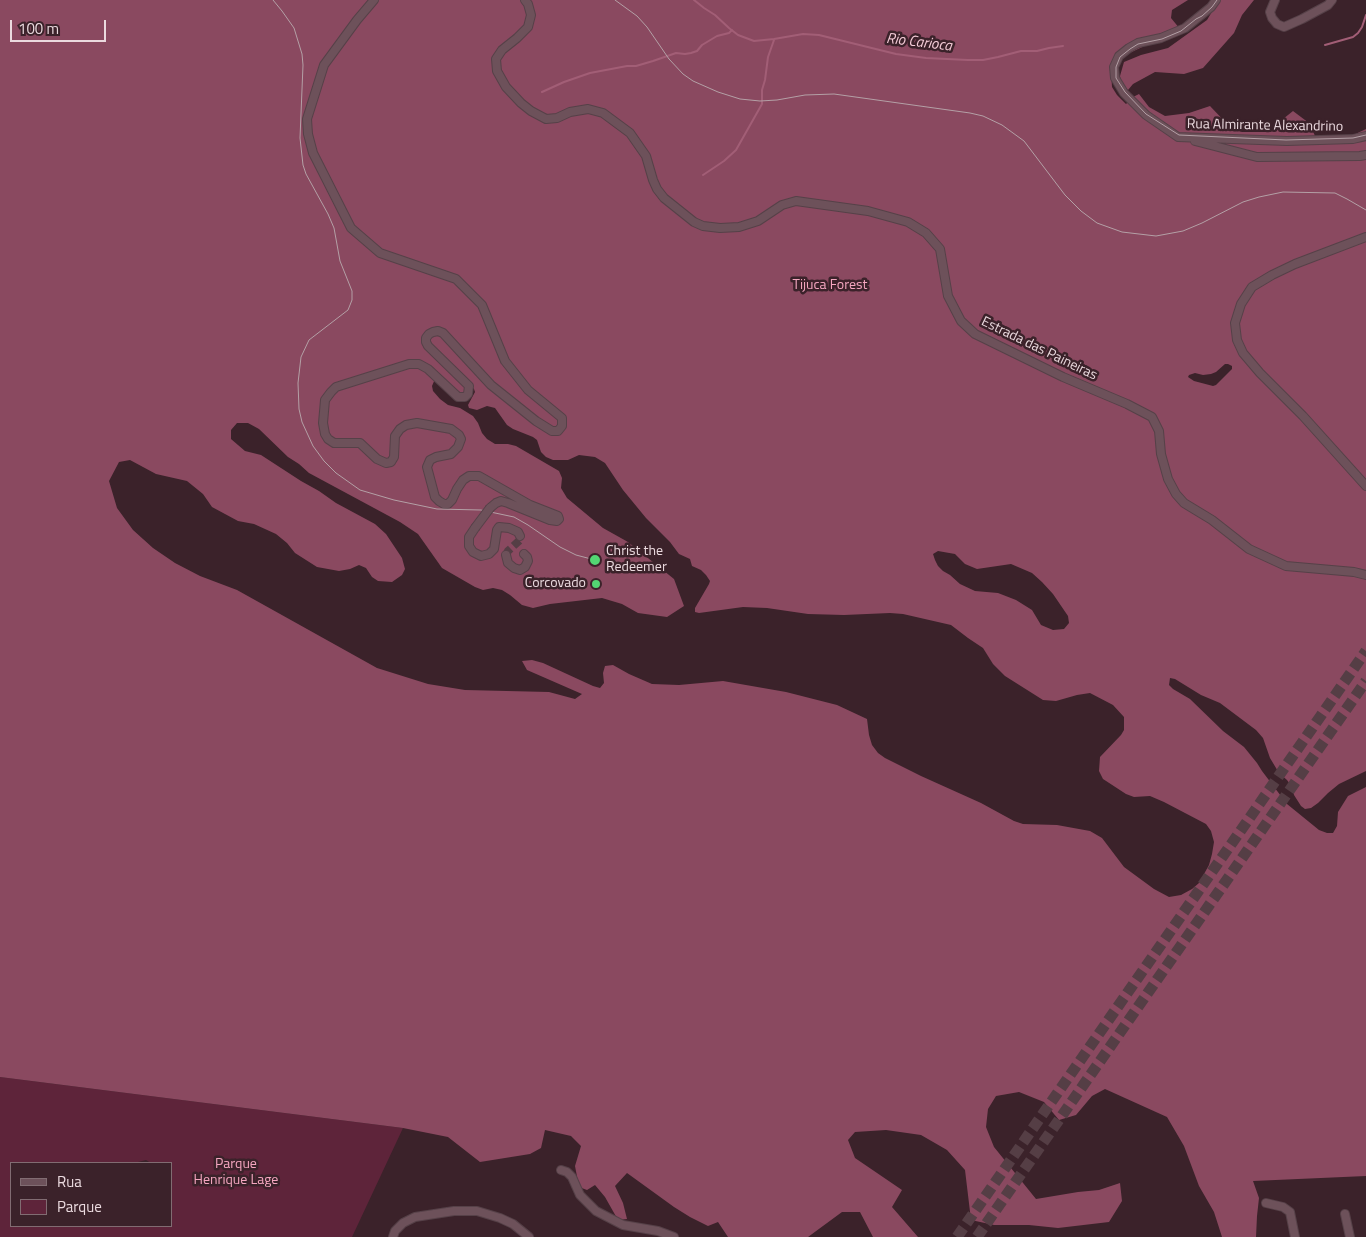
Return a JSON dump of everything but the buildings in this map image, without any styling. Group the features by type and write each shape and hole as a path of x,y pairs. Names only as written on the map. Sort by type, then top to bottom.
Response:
{"street":[{"path":"374,0 324,65 307,119 308,134 313,153 350,228 380,253 456,279 482,304 505,361 528,390 562,418 562,426 558,431 552,431 536,421 491,385 443,333 438,331 429,334 426,342 468,386 468,394 465,397 458,397 428,368 420,364 409,364 336,387 326,400 325,434 334,443 360,443 377,459 386,463 391,462 394,457 395,436 406,425 416,423 450,429 459,435 461,440 458,447 451,454 436,456 430,460 427,467 435,496 439,501 448,504 463,480 469,476 479,476 530,505 558,516 559,519 557,521 550,520 501,501 490,508 475,528 468,542 473,552 482,556 494,549 499,527 509,528 518,532 520,536"},
{"name":"Estrada das Paineiras","path":"525,0 531,15 528,27 502,50 496,59 497,71 506,87 531,111 546,119 557,118 570,112 588,109 603,113 630,133 646,156 657,190 664,198 694,222 703,226 720,228 739,227 758,221 782,205 796,201 868,211 908,222 926,232 940,249 948,296 960,321 975,334 1063,377 1127,404 1152,417 1159,431 1161,454 1168,480 1184,503 1212,520 1249,548 1286,566 1354,572 1366,575"},
{"name":"Rua Almirante Alexandrino","path":"1216,0 1211,7 1185,28 1161,38 1138,43 1119,56 1114,67 1115,78 1124,93 1146,115 1178,137 1287,141 1353,140 1366,136"},
{"path":"1275,0 1270,12 1277,24 1284,27 1328,5 1332,0"},
{"path":"1178,137 1257,157 1366,155"},
{"path":"1366,237 1295,264 1252,287 1241,304 1235,323 1237,340 1244,353 1260,373 1303,416 1366,486"},
{"path":"506,555 508,563 520,570 525,567 528,561 524,554"},
{"path":"561,1170 567,1172 572,1177 580,1195 596,1210 622,1225 658,1231 674,1237"},
{"path":"1266,1203 1283,1207 1290,1212 1295,1237"},
{"path":"393,1237 402,1223 416,1218 454,1211 477,1211 500,1218 513,1224 530,1237"},
{"path":"1345,1214 1350,1237"}],"green space":[{"name":"Tijuca Forest","path":"0,0 1188,0 1172,10 1171,18 1180,29 1115,60 1111,71 1112,87 1126,104 1139,94 1149,107 1165,116 1189,113 1210,106 1230,127 1242,132 1271,132 1293,111 1309,123 1316,138 1347,138 1366,129 1366,771 1339,784 1318,803 1311,808 1305,809 1294,795 1292,787 1287,780 1279,773 1270,758 1263,738 1256,730 1220,703 1201,695 1175,679 1170,678 1169,685 1190,699 1223,731 1244,747 1287,804 1319,830 1333,833 1337,826 1338,812 1348,796 1366,787 1366,1176 1253,1181 1259,1198 1256,1237 1222,1237 1214,1212 1199,1186 1184,1146 1167,1117 1105,1089 1092,1096 1076,1115 1059,1120 1044,1102 1019,1092 996,1096 988,1109 986,1127 994,1147 1036,1199 1099,1190 1120,1183 1122,1201 1109,1222 1058,1228 1029,1225 994,1225 971,1220 965,1170 947,1150 921,1135 886,1130 855,1132 848,1140 855,1158 902,1190 892,1207 918,1237 873,1237 860,1212 842,1212 808,1237 728,1237 718,1222 708,1226 690,1217 627,1173 615,1186 623,1203 627,1219 618,1220 605,1197 595,1185 587,1190 579,1187 575,1166 581,1146 571,1136 545,1130 541,1148 530,1154 480,1162 448,1137 403,1128 0,1077","holes":["1225,364 1232,366 1232,369 1216,385 1213,386 1194,381 1188,377 1195,373 1211,374","441,377 462,394 466,393 470,384 475,392 468,405 469,408 477,410 487,406 495,408 507,425 537,440 541,452 546,457 553,460 568,460 579,455 595,457 605,463 623,490 646,518 679,554 690,559 692,566 701,570 710,581 695,608 695,612 743,607 767,608 808,614 903,614 951,625 983,648 993,664 1005,676 1043,700 1056,701 1090,693 1113,705 1124,717 1124,730 1100,757 1099,771 1103,779 1126,794 1134,797 1150,796 1206,824 1211,831 1214,842 1209,865 1199,883 1181,895 1169,897 1154,889 1124,867 1102,838 1090,831 1057,825 1023,824 921,776 878,753 872,745 867,719 837,705 786,692 723,681 679,685 652,684 613,665 605,666 603,673 604,683 600,688 543,663 532,660 522,661 527,670 582,694 575,699 549,692 465,690 428,684 377,668 237,590 200,576 175,563 153,548 133,530 117,508 109,481 119,462 130,460 156,474 187,481 203,494 212,507 238,521 254,524 276,534 295,553 317,567 339,571 359,565 366,568 372,577 378,581 392,582 402,575 405,569 402,558 386,534 375,524 336,503 261,455 245,451 231,439 231,430 237,423 248,423 259,429 288,457 309,473 400,522 418,534 442,568 475,587 483,590 493,588 502,590 522,605 533,608 550,604 602,598 622,604 638,613 667,617 684,606 674,579 628,542 603,528 567,498 561,488 562,478 559,471 516,446 495,444 487,439 473,416 460,408 448,405 433,391 432,386 435,379","938,551 955,554 965,564 977,569 1011,564 1032,573 1053,594 1068,616 1069,623 1064,629 1053,630 1041,625 1032,610 1016,600 998,593 975,591 960,584 938,566 933,554"]},
{"path":"1219,0 1254,0 1242,15 1234,33 1203,68 1184,74 1155,72 1133,84 1128,90 1121,83 1120,76 1124,62 1141,55 1168,48 1207,20"},
{"name":"Parque Henrique Lage","path":"0,1077 403,1128 352,1237 0,1237"}],"waterway":[{"name":"Rio Carioca","path":"694,0 738,35 754,41 803,34 819,35 896,54 968,60 983,60 1021,51 1037,51 1063,46"},
{"name":"Rio Carioca","path":"1325,45 1353,37 1362,27 1366,15"},
{"path":"542,92 590,73 636,66 676,53 691,53 697,51 702,45 717,36 729,33 732,30"},
{"path":"703,175 724,161 736,150 762,104 762,90 768,57 774,40"}],"tunnel":[{"path":"506,555 520,540 520,536"},
{"path":"957,1237 1366,651"},
{"path":"977,1237 1366,681"}],"tram line":[{"path":"273,0 294,28 302,54 300,138 303,165 334,228 340,261 352,291 352,300 348,310 309,340 301,357 298,383 299,409 302,422 313,446 336,473 360,490 394,500 437,509 481,510 514,517 560,547 576,555 595,560"},
{"path":"615,0 637,16 669,59 683,74 693,81 718,92 740,99 760,101 805,95 834,94 983,116 1002,125 1024,141 1065,195 1081,211 1097,223 1122,232 1156,236 1183,231 1243,202 1283,192 1335,193 1366,210"},
{"path":"1217,0 1202,16 1181,31 1162,39 1138,44 1120,57 1116,67 1116,78 1125,92 1146,114 1179,135 1286,140 1353,138 1366,135"}],"place":[{"name":"Christ the Redeemer","path":"595,560"},
{"name":"Corcovado","path":"596,584"}]}
